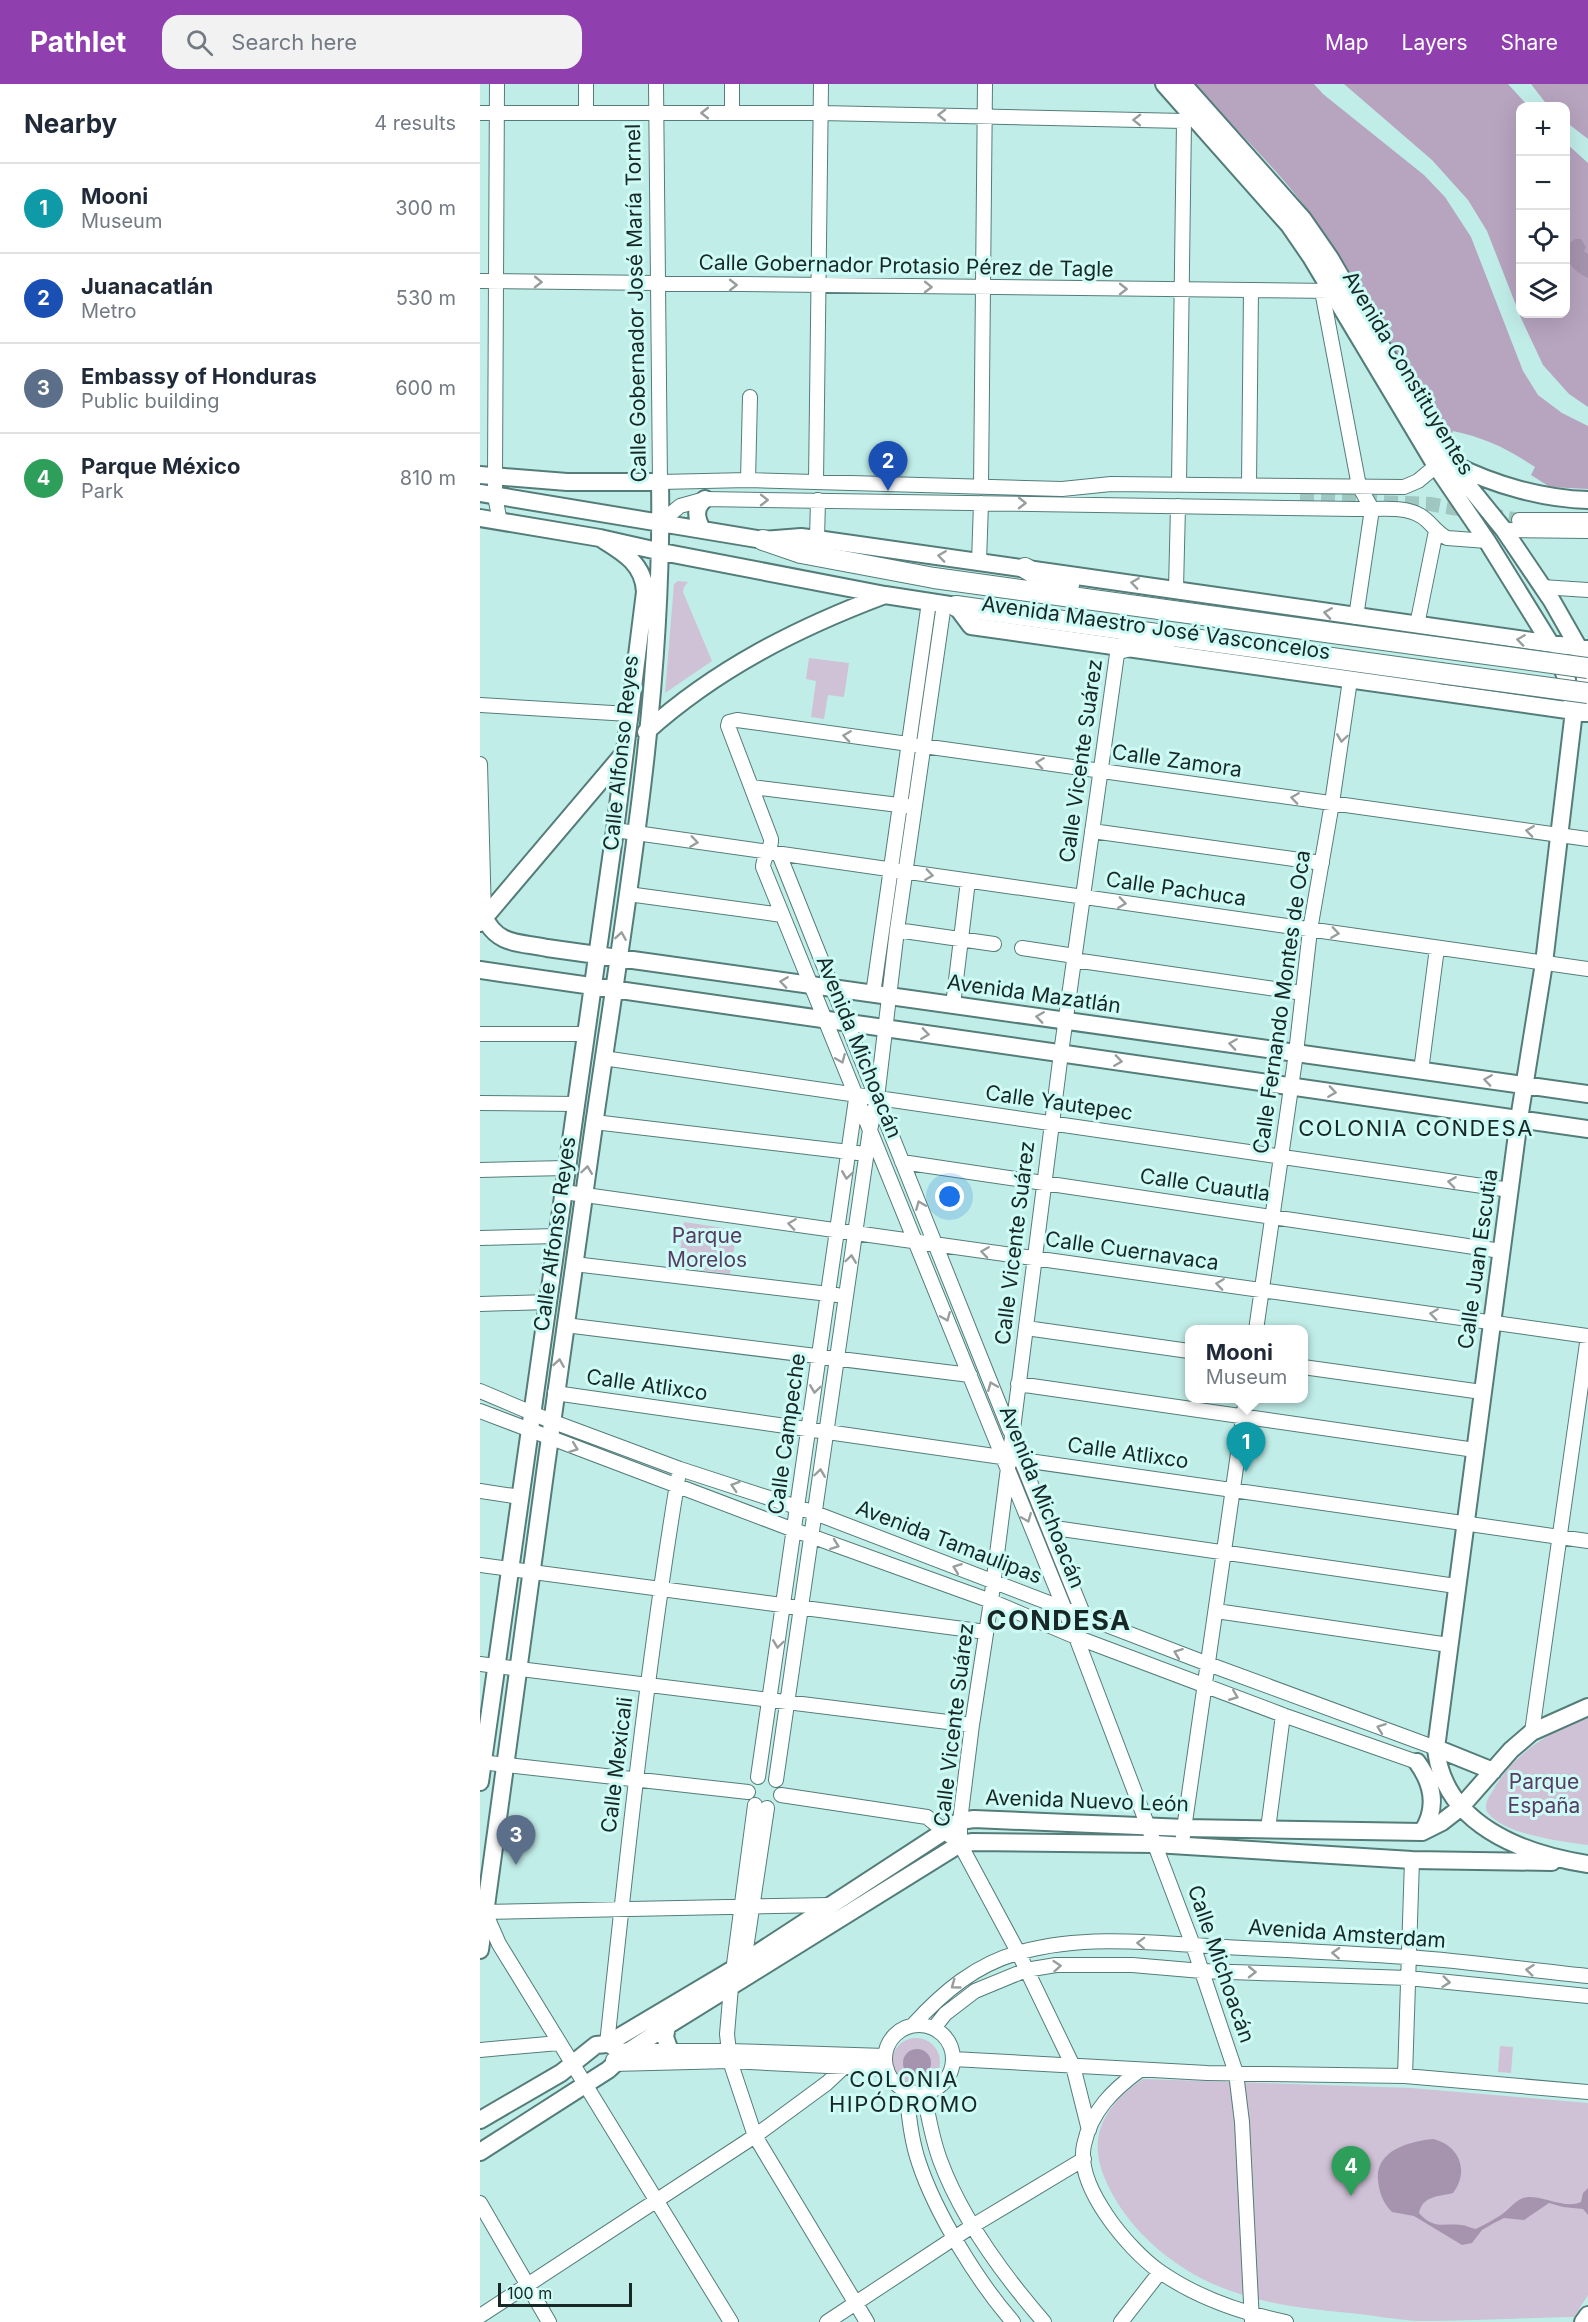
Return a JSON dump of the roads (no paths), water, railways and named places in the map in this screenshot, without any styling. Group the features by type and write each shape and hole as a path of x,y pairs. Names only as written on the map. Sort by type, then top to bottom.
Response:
{"highway":[{"path":"763,540 801,553 934,578 1588,668"},
{"path":"1025,568 1047,582 1090,588 1115,603"},
{"path":"943,604 1588,693"},
{"path":"1120,647 1138,644 1174,647 1196,638"}],"main road":[{"name":"Avenida Constituyentes","path":"1164,84 1303,219 1317,239 1487,542 1550,644 1581,712"},
{"name":"Avenida Constituyentes","path":"1183,84 1196,117 1289,225 1327,291 1443,464 1504,531 1583,648"},
{"path":"1443,464 1544,496 1588,500"},
{"path":"488,476 567,482 660,482"},
{"name":"Calle Gobernador José María Tornel","path":"660,482 661,522"},
{"name":"Avenida Maestro José Vasconcelos","path":"488,495 763,540 801,537 817,539 1583,648"},
{"path":"702,529 697,514 699,506 705,499"},
{"path":"480,518 600,538 885,595 943,604"},
{"name":"Calle Alfonso Reyes","path":"480,1950 483,1912 532,1572 551,1421 650,728 662,552 661,522"},
{"name":"Calle Alfonso Reyes","path":"480,1782 488,1665 510,1569 615,830 645,584 632,560 600,538"},
{"path":"482,920 624,753 650,728 694,693 746,659 813,624 885,595"},
{"name":"Avenida Maestro José Vasconcelos","path":"943,604 971,626 1581,712"},
{"path":"1452,694 1458,687 1465,642 1462,631"},
{"name":"Calle Juan Escutia","path":"1460,1808 1438,1785 1436,1748 1509,1190 1544,963 1559,835 1586,690 1583,648"},
{"name":"Avenida Mazatlán","path":"482,920 490,930 504,939 597,956 1296,1053 1422,1065 1524,1085 1588,1094"},
{"path":"480,970 1588,1129"},
{"path":"1422,1832 1442,1822 1460,1808 1511,1750 1532,1732 1588,1707"},
{"path":"1436,1748 1493,1771"},
{"path":"1417,1762 1438,1785 1431,1813 1422,1832"},
{"name":"Avenida Nuevo León","path":"1460,1808 1480,1826 1502,1838 1525,1848 1580,1863"},
{"name":"Avenida Nuevo León","path":"480,2152 608,2070 629,2051 737,1975 829,1905 960,1821 974,1819 1185,1828 1422,1832"},
{"name":"Avenida Nuevo León","path":"480,2120 561,2073 596,2045 608,2044 737,1975 960,1844 972,1842 1155,1844 1412,1860 1580,1863"},
{"path":"667,2026 665,2037 670,2051"},
{"path":"1583,2322 1588,2315"}],"street":[{"path":"497,84 496,281 488,495 500,522"},
{"path":"586,84 586,113"},
{"name":"Calle Gobernador José María Tornel","path":"656,84 660,482"},
{"path":"732,84 732,113"},
{"path":"816,482 821,84"},
{"path":"981,488 985,84"},
{"path":"480,113 821,112 985,117 1196,117 1182,290 1179,484"},
{"name":"Calle Gobernador Protasio Pérez de Tagle","path":"480,281 1327,291"},
{"path":"1249,484 1251,290"},
{"path":"1327,291 1357,486 1372,510 1356,617"},
{"path":"748,480 750,397"},
{"path":"660,482 748,480 1062,489 1111,484 1404,487 1418,482 1443,464"},
{"path":"1326,508 1357,486"},
{"path":"1062,489 1108,497 1300,499"},
{"path":"661,522 680,506 705,499 1326,508 1412,511 1423,517 1436,531 1447,538 1487,542"},
{"path":"817,539 818,500"},
{"path":"980,562 981,503"},
{"path":"1176,589 1178,506"},
{"path":"1519,520 1588,520"},
{"path":"1417,625 1436,531"},
{"path":"1504,531 1588,531"},
{"path":"1542,587 1588,590"},
{"path":"881,995 891,870 908,744 943,604"},
{"path":"881,995 897,930 943,604"},
{"name":"Calle Vicente Suárez","path":"960,1844 960,1821 972,1725 1010,1460 1011,1433 1065,1021 1120,647"},
{"name":"Calle Fernando Montes de Oca","path":"1257,1325 1296,1053 1310,930 1350,680"},
{"path":"480,705 629,714"},
{"name":"Calle Zamora","path":"728,726 729,722 737,720 1588,839"},
{"name":"Avenida Michoacán","path":"728,726 771,839 774,853 833,989 1011,1433"},
{"path":"480,764 482,920"},
{"path":"752,787 915,807"},
{"name":"Calle Pachuca","path":"615,830 1588,969"},
{"path":"1092,831 1322,863"},
{"name":"Avenida Michoacán","path":"774,853 763,861 763,867 970,1375 1010,1460 1048,1527 1084,1616 1076,1637"},
{"path":"953,1005 968,881"},
{"path":"628,894 782,915"},
{"path":"897,930 994,944"},
{"path":"1022,948 1303,993"},
{"path":"1422,1065 1437,948"},
{"name":"Calle Campeche","path":"776,1780 870,1130 877,1098 885,1028 881,995"},
{"path":"480,1034 586,1034"},
{"name":"Calle Yautepec","path":"603,1058 1509,1190"},
{"name":"Calle Campeche","path":"758,1777 850,1152 856,1096"},
{"path":"480,1103 576,1104"},
{"path":"594,1122 881,1156"},
{"name":"Calle Cuautla","path":"902,1162 1501,1251"},
{"path":"480,1170 567,1168"},
{"name":"Calle Cuernavaca","path":"564,1192 1588,1336"},
{"path":"480,1238 557,1236"},
{"path":"574,1264 846,1296"},
{"path":"480,1304 548,1302"},
{"path":"565,1325 970,1375"},
{"path":"1026,1329 1185,1350"},
{"path":"1532,1732 1588,1336"},
{"path":"1308,1368 1482,1392"},
{"path":"1018,1384 1475,1450"},
{"name":"Avenida Tamaulipas","path":"480,1390 551,1421 680,1469 815,1513 1208,1664 1436,1748"},
{"name":"Calle Atlixco","path":"555,1393 1588,1541"},
{"path":"1181,1846 1245,1403"},
{"name":"Avenida Tamaulipas","path":"480,1411 811,1537 991,1601 1076,1637 1283,1715 1417,1762"},
{"name":"Avenida Michoacán","path":"1010,1460 1076,1637"},
{"name":"Calle Mexicali","path":"608,2044 636,1779 661,1589 680,1469"},
{"path":"480,1491 520,1497"},
{"path":"1048,1527 1456,1586"},
{"path":"480,1565 986,1632"},
{"path":"1216,1611 1449,1645"},
{"name":"Calle Michoacán","path":"1076,1637 1193,1945 1236,2073 1242,2122 1251,2318"},
{"path":"488,1665 972,1725"},
{"path":"1269,1829 1283,1715"},
{"path":"1400,1755 1406,1737"},
{"path":"481,1762 748,1792"},
{"path":"767,1776 776,1780 781,1795 776,1804 761,1807 751,1802 748,1792 751,1783 758,1777 767,1776"},
{"path":"781,1795 927,1817 960,1844 1018,1952 1074,2071 1089,2130"},
{"path":"761,1807 728,2034 729,2056 755,2136 867,2322"},
{"path":"1405,2076 1412,1860"},
{"path":"731,2322 499,1944 483,1912 829,1905"},
{"name":"Avenida Amsterdam","path":"913,2025 936,1999 983,1967 1018,1952 1080,1943 1193,1945 1409,1957 1588,1976"},
{"name":"Avenida Amsterdam","path":"934,2028 945,2014 969,1994 1026,1970 1056,1965 1103,1964 1202,1971 1408,1978 1588,1996"},
{"path":"913,2025 934,2028 948,2041 953,2064 942,2085 924,2093 906,2091 897,2085 886,2062 888,2045 894,2036 913,2025"},
{"path":"480,2050 559,2043"},
{"path":"608,2044 616,2050 670,2051 843,2068 886,2062"},
{"path":"608,2044 613,2054 613,2064 729,2056 886,2062"},
{"path":"953,2064 1074,2071 1140,2070 1405,2076 1588,2092"},
{"path":"480,2316 755,2136 827,2083 843,2068"},
{"path":"1140,2070 1107,2097 1089,2130 1083,2147 1084,2160 1096,2198 1111,2223 1141,2257 1160,2272 1251,2318 1286,2322"},
{"path":"906,2091 910,2130 930,2191 955,2238 1001,2308 1013,2322"},
{"path":"924,2093 930,2126 940,2159 974,2225 1014,2287 1044,2322"},
{"path":"827,2322 974,2225 1084,2160"},
{"path":"480,2203 549,2322"},
{"path":"1121,2322 1160,2272"}],"tunnel":[{"path":"1300,499 1430,504 1519,520"}],"place":[{"name":"Juanacatlán","path":"888,491"},
{"name":"Mooni","path":"1246,1472"},
{"name":"Embassy of Honduras","path":"516,1865"},
{"name":"Parque México","path":"1351,2196"}],"district":[{"name":"COLONIA CONDESA","path":"1416,1128"},
{"name":"CONDESA","path":"1059,1621"},
{"name":"COLONIA HIPÓDROMO","path":"904,2092"}],"park label":[{"name":"Parque Morelos","path":"707,1248"},
{"name":"Parque España","path":"1544,1794"}]}
